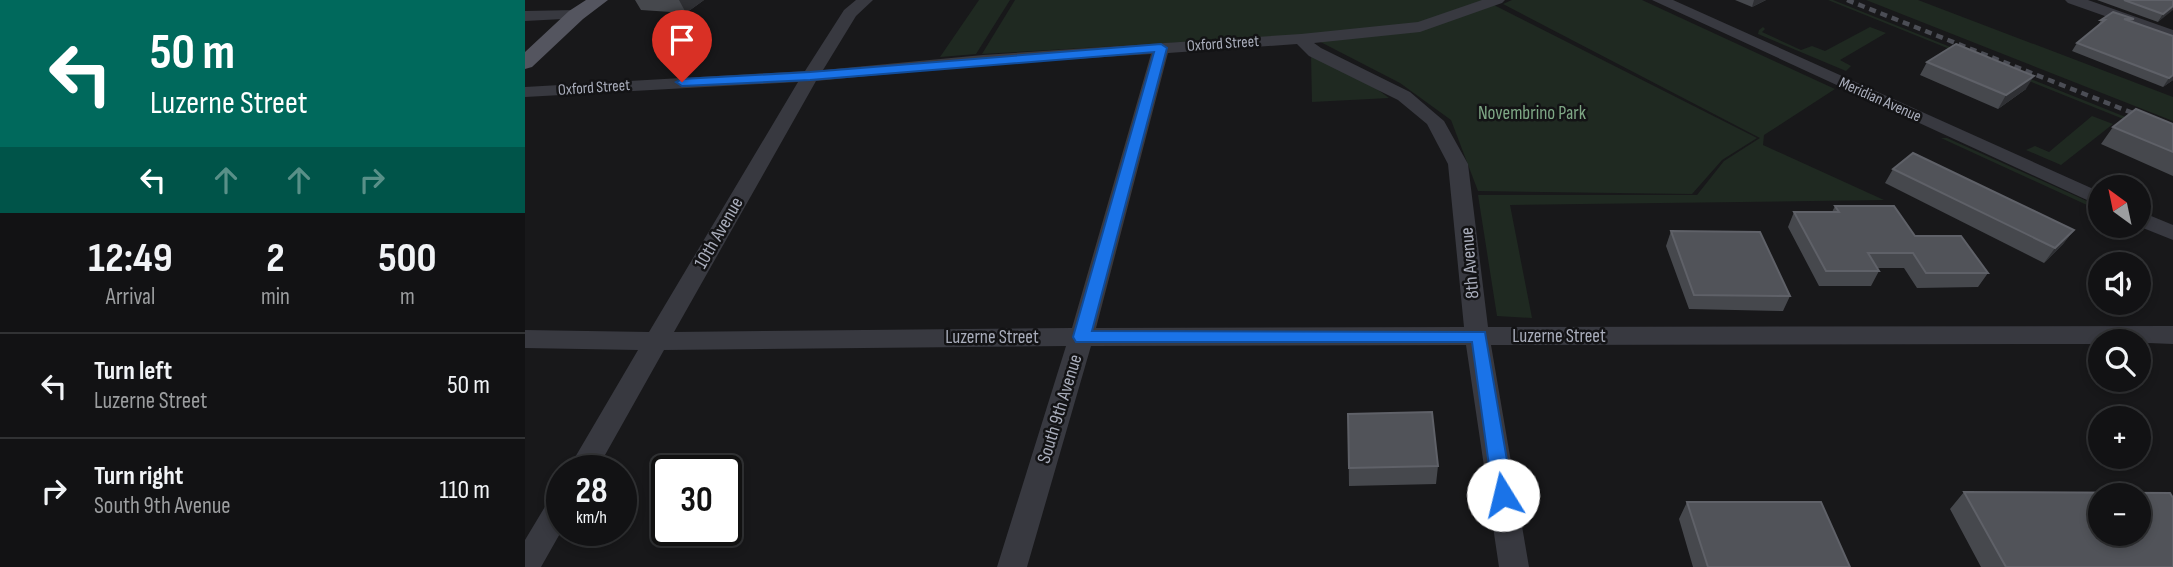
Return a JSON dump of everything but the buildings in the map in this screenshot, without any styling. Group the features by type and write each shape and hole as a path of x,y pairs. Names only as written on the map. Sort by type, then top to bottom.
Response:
{"main road":[{"path":"525,63 576,15 599,0"}],"street":[{"name":"10th Avenue","path":"590,455 810,76 851,13 865,0"},
{"name":"Oxford Street","path":"525,92 810,76 1301,39 1420,27 1495,0"},
{"name":"Meridian Avenue","path":"1660,0 2088,195"},
{"path":"2073,0 2173,35"},
{"path":"525,16 576,15"},
{"name":"8th Avenue","path":"1301,39 1315,52 1404,96 1435,121 1458,164 1473,310 1514,567"},
{"name":"South 9th Avenue","path":"1011,567 1081,337 1161,48"},
{"path":"2151,223 2173,233"},
{"name":"Luzerne Street","path":"525,339 657,341 1081,337 2173,335"},
{"path":"526,567 546,532"}],"green space":[{"path":"979,0 1010,0 976,54 940,57"},
{"name":"Novembrino Park","path":"1015,0 1484,0 1757,138 1722,160 1692,194 1478,191 1451,120 1400,83 1307,35 982,54"},
{"path":"1512,0 1642,0 1835,89 1764,135 1763,145 1884,200 1510,205 1532,318 1497,316 1478,195 1697,195 1724,161 1760,138 1503,4"},
{"path":"1828,0 2173,136 2173,139"},
{"path":"1866,0 1918,0 2173,97 2173,121"},
{"path":"1763,27 1765,29 1762,32 1801,50 1812,46 1825,51 1870,27 1886,33 1840,60 1851,66 1846,71 1758,34"},
{"path":"1311,55 1373,86 1389,98 1312,102"},
{"path":"2092,116 2113,124 2061,165 2026,150 2035,146 2049,152"},
{"path":"1941,138 1947,138 2088,202 2088,205"}],"railway":[{"path":"1847,0 2173,129"}],"route":[{"path":"682,82 810,76 983,60 1161,48 1081,337 1479,336 1503,495"}]}
